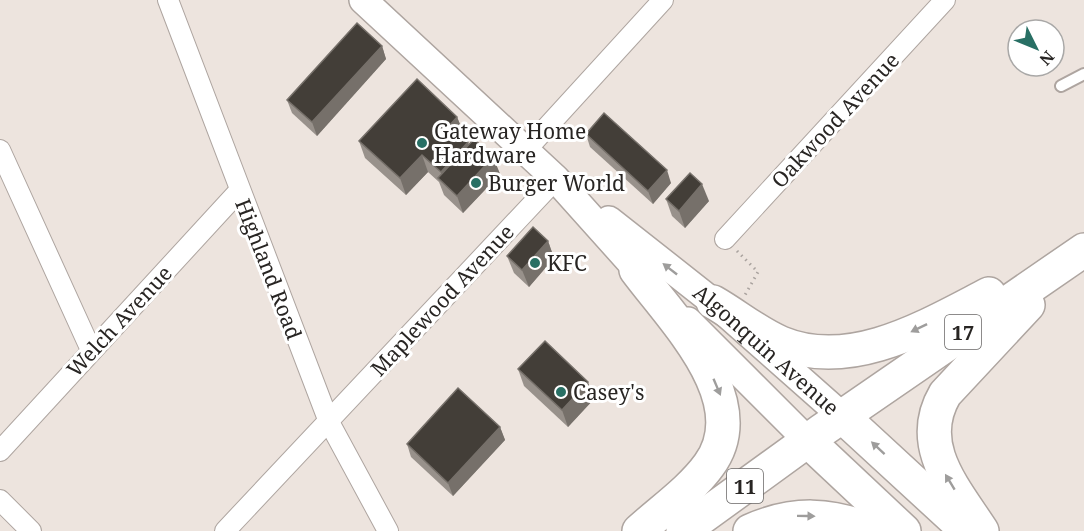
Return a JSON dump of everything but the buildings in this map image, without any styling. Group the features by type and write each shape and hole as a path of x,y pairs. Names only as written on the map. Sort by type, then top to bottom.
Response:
{"highway":[{"path":"724,308 780,343 812,353 856,350 899,338 1084,245"},
{"path":"982,531 940,465 932,425 936,410 945,394 976,359 1053,279 1084,253"},
{"name":"17","path":"848,421 1084,253"},
{"path":"636,270 706,365 720,393 724,420 719,447 711,463 639,531"},
{"name":"11","path":"705,531 848,421"},
{"name":"Algonquin Avenue","path":"848,421 967,531"},
{"name":"11","path":"683,531 814,446"},
{"name":"Algonquin Avenue","path":"814,446 904,531"},
{"path":"750,531 797,516 836,518 875,531"}],"main road":[{"name":"Algonquin Avenue","path":"371,3 556,179 636,270 814,446"},
{"name":"Algonquin Avenue","path":"556,179 724,308 848,421"}],"street":[{"name":"Highland Road","path":"168,0 329,422 388,531"},
{"path":"526,150 663,0"},
{"name":"Oakwood Avenue","path":"724,239 945,0"},
{"path":"0,150 91,350"},
{"name":"Maplewood Avenue","path":"225,531 556,179"},
{"name":"Welch Avenue","path":"0,451 239,191"},
{"path":"0,500 31,531"}],"lane":[{"path":"1061,86 1084,74"}],"path":[{"path":"724,239 758,272 724,308"}],"place":[{"name":"Gateway Home Hardware","path":"422,143"},
{"name":"Burger World","path":"476,183"},
{"name":"KFC","path":"535,263"},
{"name":"Casey's","path":"561,392"}]}
